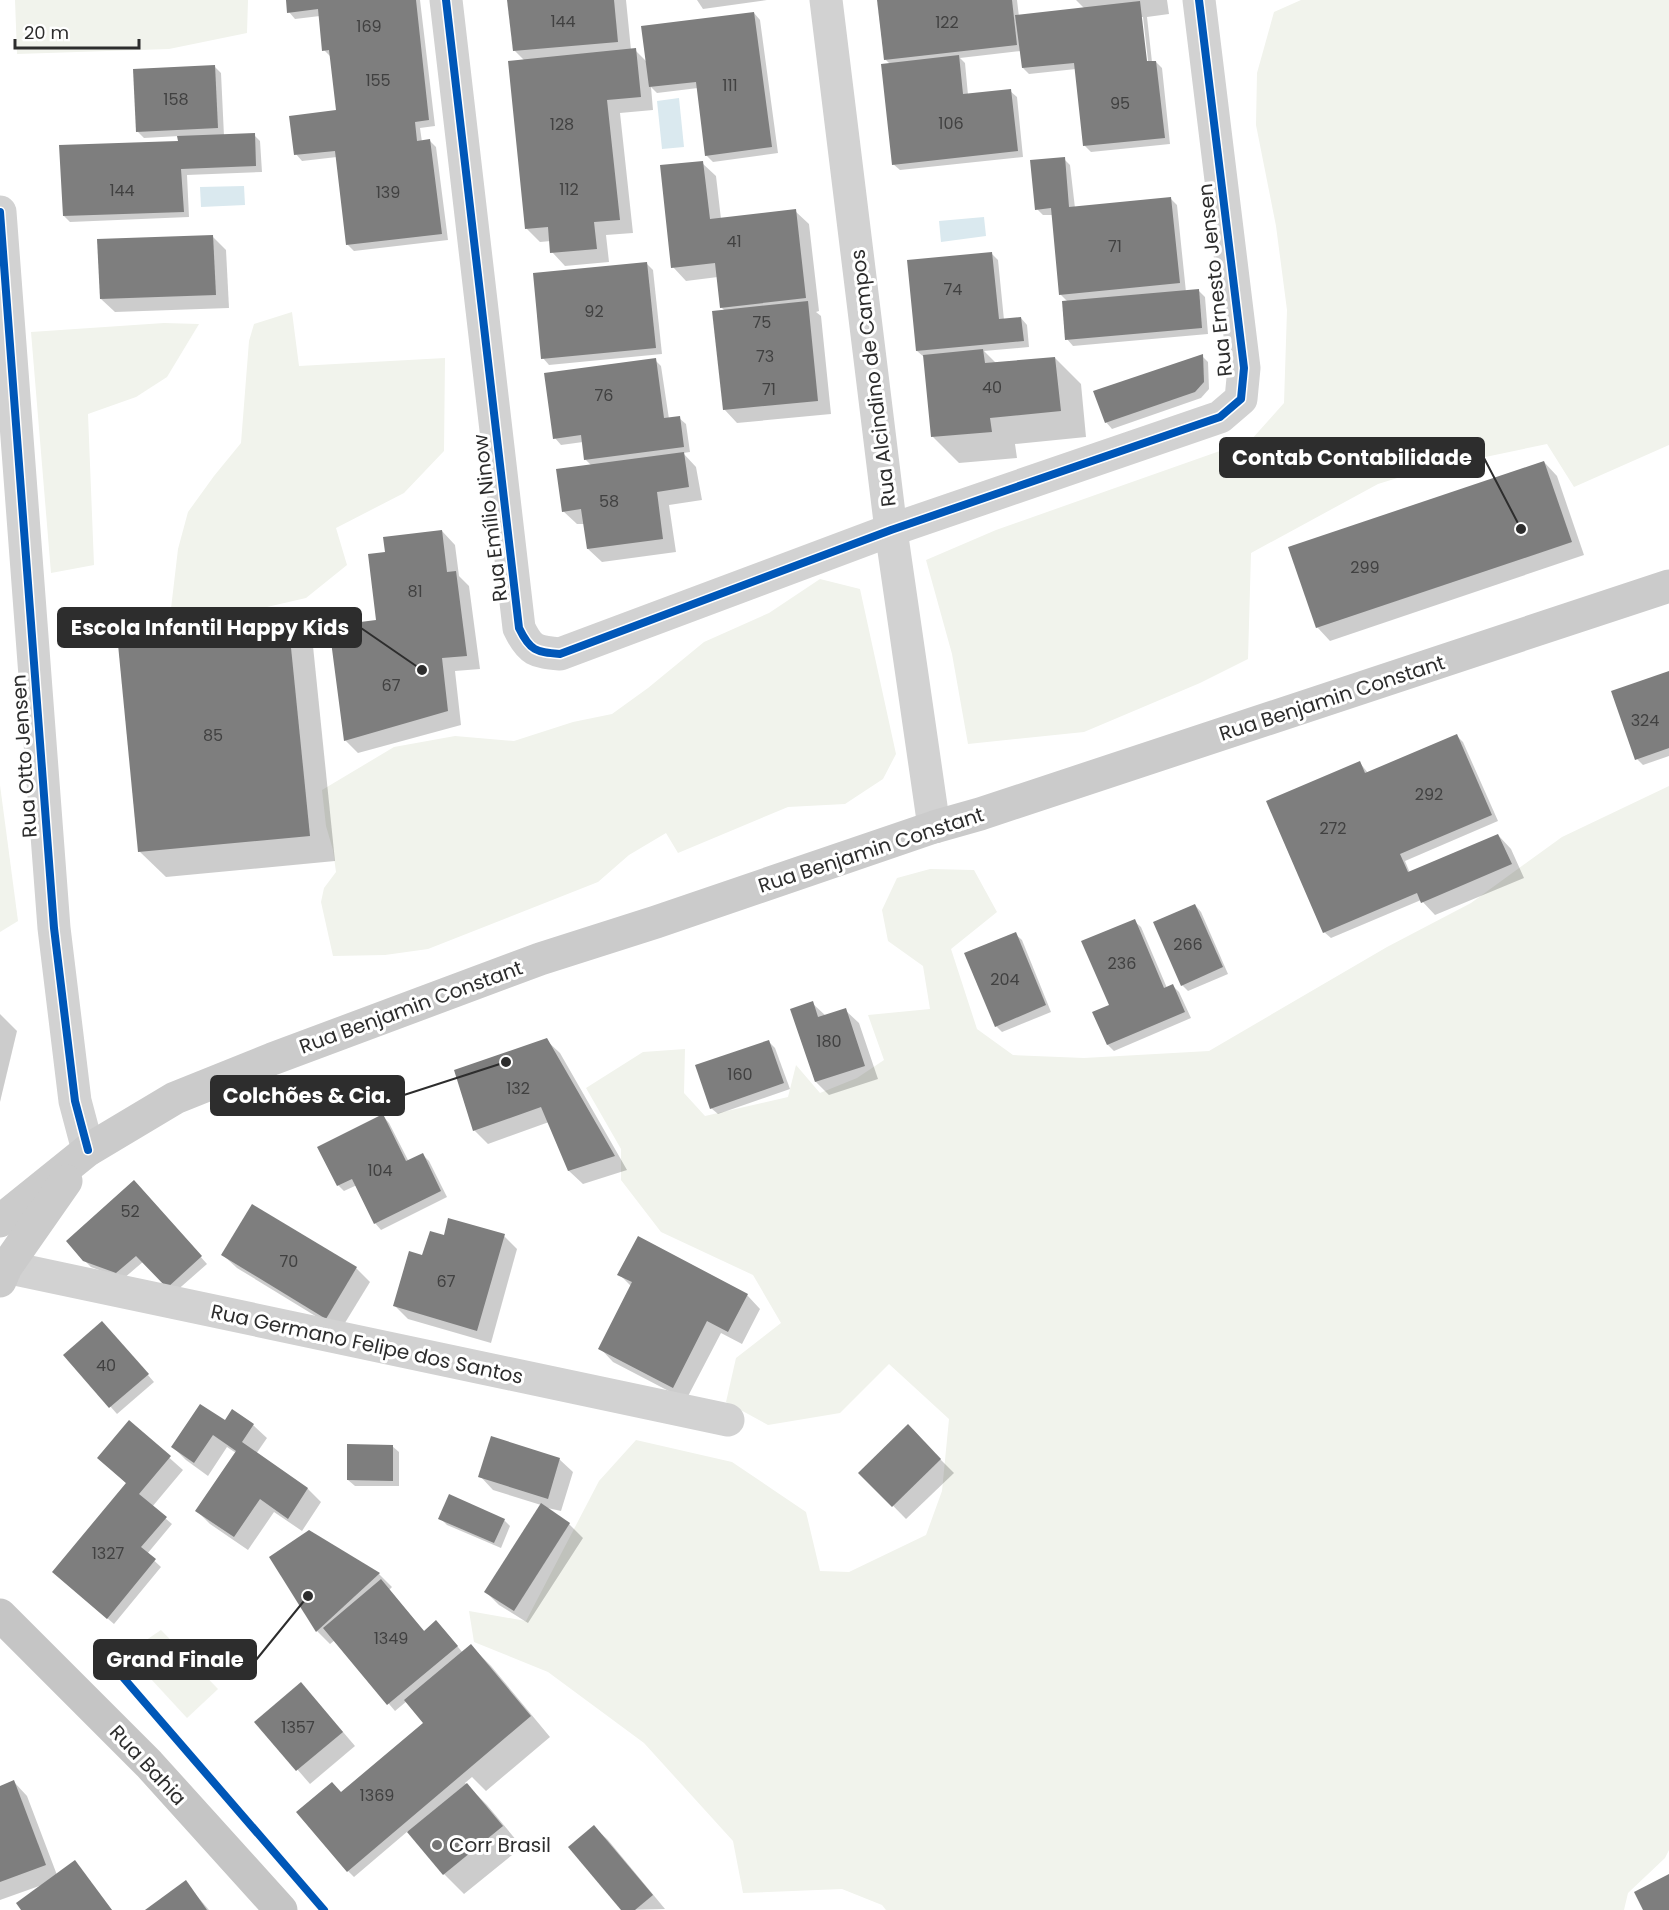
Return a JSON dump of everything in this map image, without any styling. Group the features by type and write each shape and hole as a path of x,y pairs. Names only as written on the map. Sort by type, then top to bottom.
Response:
{"main road":[{"name":"Rua Benjamin Constant","path":"0,1221 88,1150 175,1098 272,1059 540,959 1669,586"},
{"name":"Rua Benjamin Constant","path":"3,1274 88,1150"},
{"name":"Rua Bahia","path":"0,1590 5,1619 149,1764 281,1910"}],"street":[{"name":"Rua Emílio Ninow","path":"446,0 519,628 527,645 541,652 560,654 891,530"},
{"name":"Rua Alcindino de Campos","path":"826,0 891,530 934,827"},
{"name":"Rua Ernesto Jensen","path":"891,530 1220,417 1240,399 1244,368 1199,0"},
{"name":"Rua Otto Jensen","path":"0,212 54,928 75,1101 88,1150"},
{"name":"Rua Germano Felipe dos Santos","path":"3,1274 728,1420"}],"shaded area":[{"path":"15,0 248,0 247,33 169,49 17,54"},
{"path":"1301,0 1669,0 1669,445 1574,487 1547,444 1423,470 1378,484 1251,553 1248,659 1200,683 1084,732 968,744 952,654 926,560 996,530 1251,440 1284,403 1287,310 1276,226 1256,125 1257,73 1274,12"},
{"path":"679,98 684,147 662,149 657,101"},
{"path":"244,186 245,205 201,207 200,187"},
{"path":"984,217 986,236 941,242 939,221"},
{"path":"292,312 299,366 445,358 444,451 404,493 336,528 347,565 306,598 254,610 170,617 178,549 188,512 241,443 249,341 254,324"},
{"path":"164,323 199,324 167,377 136,397 88,414 94,565 51,573 31,332"},
{"path":"820,579 860,589 896,754 883,779 845,804 788,807 678,853 666,833 629,855 598,882 428,949 385,955 333,956 321,902 324,888 336,872 326,826 322,790 394,747 455,736 514,741 573,722 612,714 704,642 769,613"},
{"path":"0,785 18,921 0,932"},
{"path":"1669,786 1669,1850 1665,1858 1628,1893 1624,1910 886,1910 882,1905 842,1889 743,1893 733,1841 644,1743 548,1672 474,1642 469,1611 526,1621 599,1481 636,1440 732,1462 806,1512 820,1571 849,1572 926,1535 942,1491 949,1419 889,1364 840,1413 768,1425 726,1402 736,1358 781,1323 753,1275 661,1232 621,1180 621,1149 586,1088 643,1052 685,1049 684,1093 705,1116 788,1097 796,1065 820,1093 857,1078 884,1060 868,1015 930,1009 923,966 888,941 882,910 897,878 930,869 974,870 997,912 951,949 977,1029 1013,1055 1084,1058 1209,1051 1387,947 1471,903 1562,837"},
{"path":"161,1630 218,1689 187,1718 127,1653"}],"building":[{"path":"286,0 416,0 429,120 415,122 417,141 430,139 442,234 346,245 335,151 294,155 289,116 336,110 329,50 322,51 318,9 287,13"},
{"path":"507,0 614,0 618,42 513,51"},
{"path":"877,0 1012,0 1017,45 884,60"},
{"path":"1140,1 1147,61 1156,61 1165,138 1083,146 1074,63 1022,68 1015,15"},
{"path":"754,12 772,147 705,156 696,82 649,87 641,26"},
{"path":"636,48 641,97 607,100 620,220 594,222 597,249 550,253 548,227 525,229 508,61"},
{"path":"959,55 963,94 1011,89 1018,151 892,165 881,64"},
{"path":"215,65 218,128 136,132 133,69"},
{"path":"255,133 256,166 181,169 184,212 63,216 59,145 178,141 177,136"},
{"path":"1065,157 1069,207 1171,197 1180,283 1059,295 1051,208 1035,210 1030,160"},
{"path":"703,161 710,219 796,209 806,298 720,308 715,263 671,268 660,165"},
{"path":"213,235 216,295 100,299 97,239"},
{"path":"992,252 999,319 1021,317 1024,341 916,351 907,260"},
{"path":"647,262 656,348 541,359 533,273"},
{"path":"1199,289 1202,328 1065,340 1062,301"},
{"path":"808,301 818,401 723,410 712,311"},
{"path":"983,349 985,363 1055,357 1061,411 990,418 992,432 931,437 923,355"},
{"path":"1203,354 1204,382 1195,392 1105,423 1093,391"},
{"path":"656,358 664,418 680,416 684,447 584,460 581,435 553,439 544,373"},
{"path":"684,452 689,487 657,492 663,539 587,549 581,509 562,512 556,469"},
{"path":"1544,461 1572,542 1316,628 1288,547"},
{"path":"442,530 447,572 456,571 467,656 442,658 448,711 344,741 329,626 376,620 368,554 385,552 383,537"},
{"path":"288,618 310,836 138,852 117,634"},
{"path":"1669,671 1669,748 1635,760 1611,691"},
{"path":"1457,734 1492,815 1400,854 1408,872 1498,834 1512,864 1421,903 1417,893 1323,933 1266,801 1360,761 1365,773"},
{"path":"1195,904 1223,967 1181,986 1153,922"},
{"path":"1135,919 1164,988 1173,984 1185,1012 1107,1045 1092,1012 1109,1005 1081,941"},
{"path":"1016,932 1046,1005 995,1027 964,953"},
{"path":"813,1001 818,1017 846,1008 865,1066 815,1082 790,1009"},
{"path":"547,1038 615,1156 568,1171 541,1107 473,1131 454,1070"},
{"path":"769,1040 784,1083 710,1109 695,1065"},
{"path":"383,1114 406,1161 423,1153 441,1191 374,1224 352,1179 337,1186 317,1147"},
{"path":"134,1180 202,1256 167,1288 136,1256 116,1273 83,1261 66,1241"},
{"path":"252,1204 357,1267 326,1319 221,1255"},
{"path":"448,1218 505,1234 477,1331 393,1306 409,1251 422,1255 430,1231 444,1235"},
{"path":"638,1236 748,1294 728,1332 707,1321 673,1388 598,1349 632,1282 617,1275"},
{"path":"102,1321 149,1374 109,1408 63,1355"},
{"path":"200,1404 225,1420 232,1409 254,1424 242,1442 308,1488 288,1519 260,1499 234,1537 195,1511 236,1451 213,1435 194,1463 171,1447"},
{"path":"129,1420 171,1456 139,1494 167,1517 141,1547 156,1559 107,1619 52,1572 126,1483 97,1458"},
{"path":"908,1424 941,1459 892,1507 858,1473"},
{"path":"491,1436 560,1458 548,1499 478,1477"},
{"path":"347,1444 393,1445 393,1481 347,1480"},
{"path":"449,1494 505,1519 494,1543 438,1519"},
{"path":"541,1503 570,1523 514,1611 484,1592"},
{"path":"309,1530 380,1573 316,1632 269,1557"},
{"path":"381,1579 424,1631 436,1620 458,1646 387,1705 323,1628"},
{"path":"471,1644 531,1716 347,1872 296,1812 332,1782 341,1792 423,1723 404,1700"},
{"path":"301,1682 343,1732 296,1771 254,1722"},
{"path":"14,1780 46,1865 0,1882 0,1786"},
{"path":"467,1783 503,1826 443,1875 407,1832"},
{"path":"594,1825 653,1895 635,1910 621,1910 568,1847"},
{"path":"75,1860 112,1910 21,1910 16,1903"},
{"path":"1669,1874 1669,1910 1643,1910 1634,1892"},
{"path":"186,1880 207,1910 145,1910"}],"cycle path":[{"path":"446,0 519,628 530,646 539,651 560,654 891,530 1220,417 1241,399 1244,368 1199,0"},
{"path":"0,212 54,928 75,1101 88,1150"},
{"path":"108,1660 324,1910"}],"place":[{"name":"Contab Contabilidade","path":"1521,529"},
{"name":"Escola Infantil Happy Kids","path":"422,670"},
{"name":"Colchões & Cia.","path":"506,1062"},
{"name":"Grand Finale","path":"308,1596"},
{"name":"Corr Brasil","path":"437,1845"}]}
